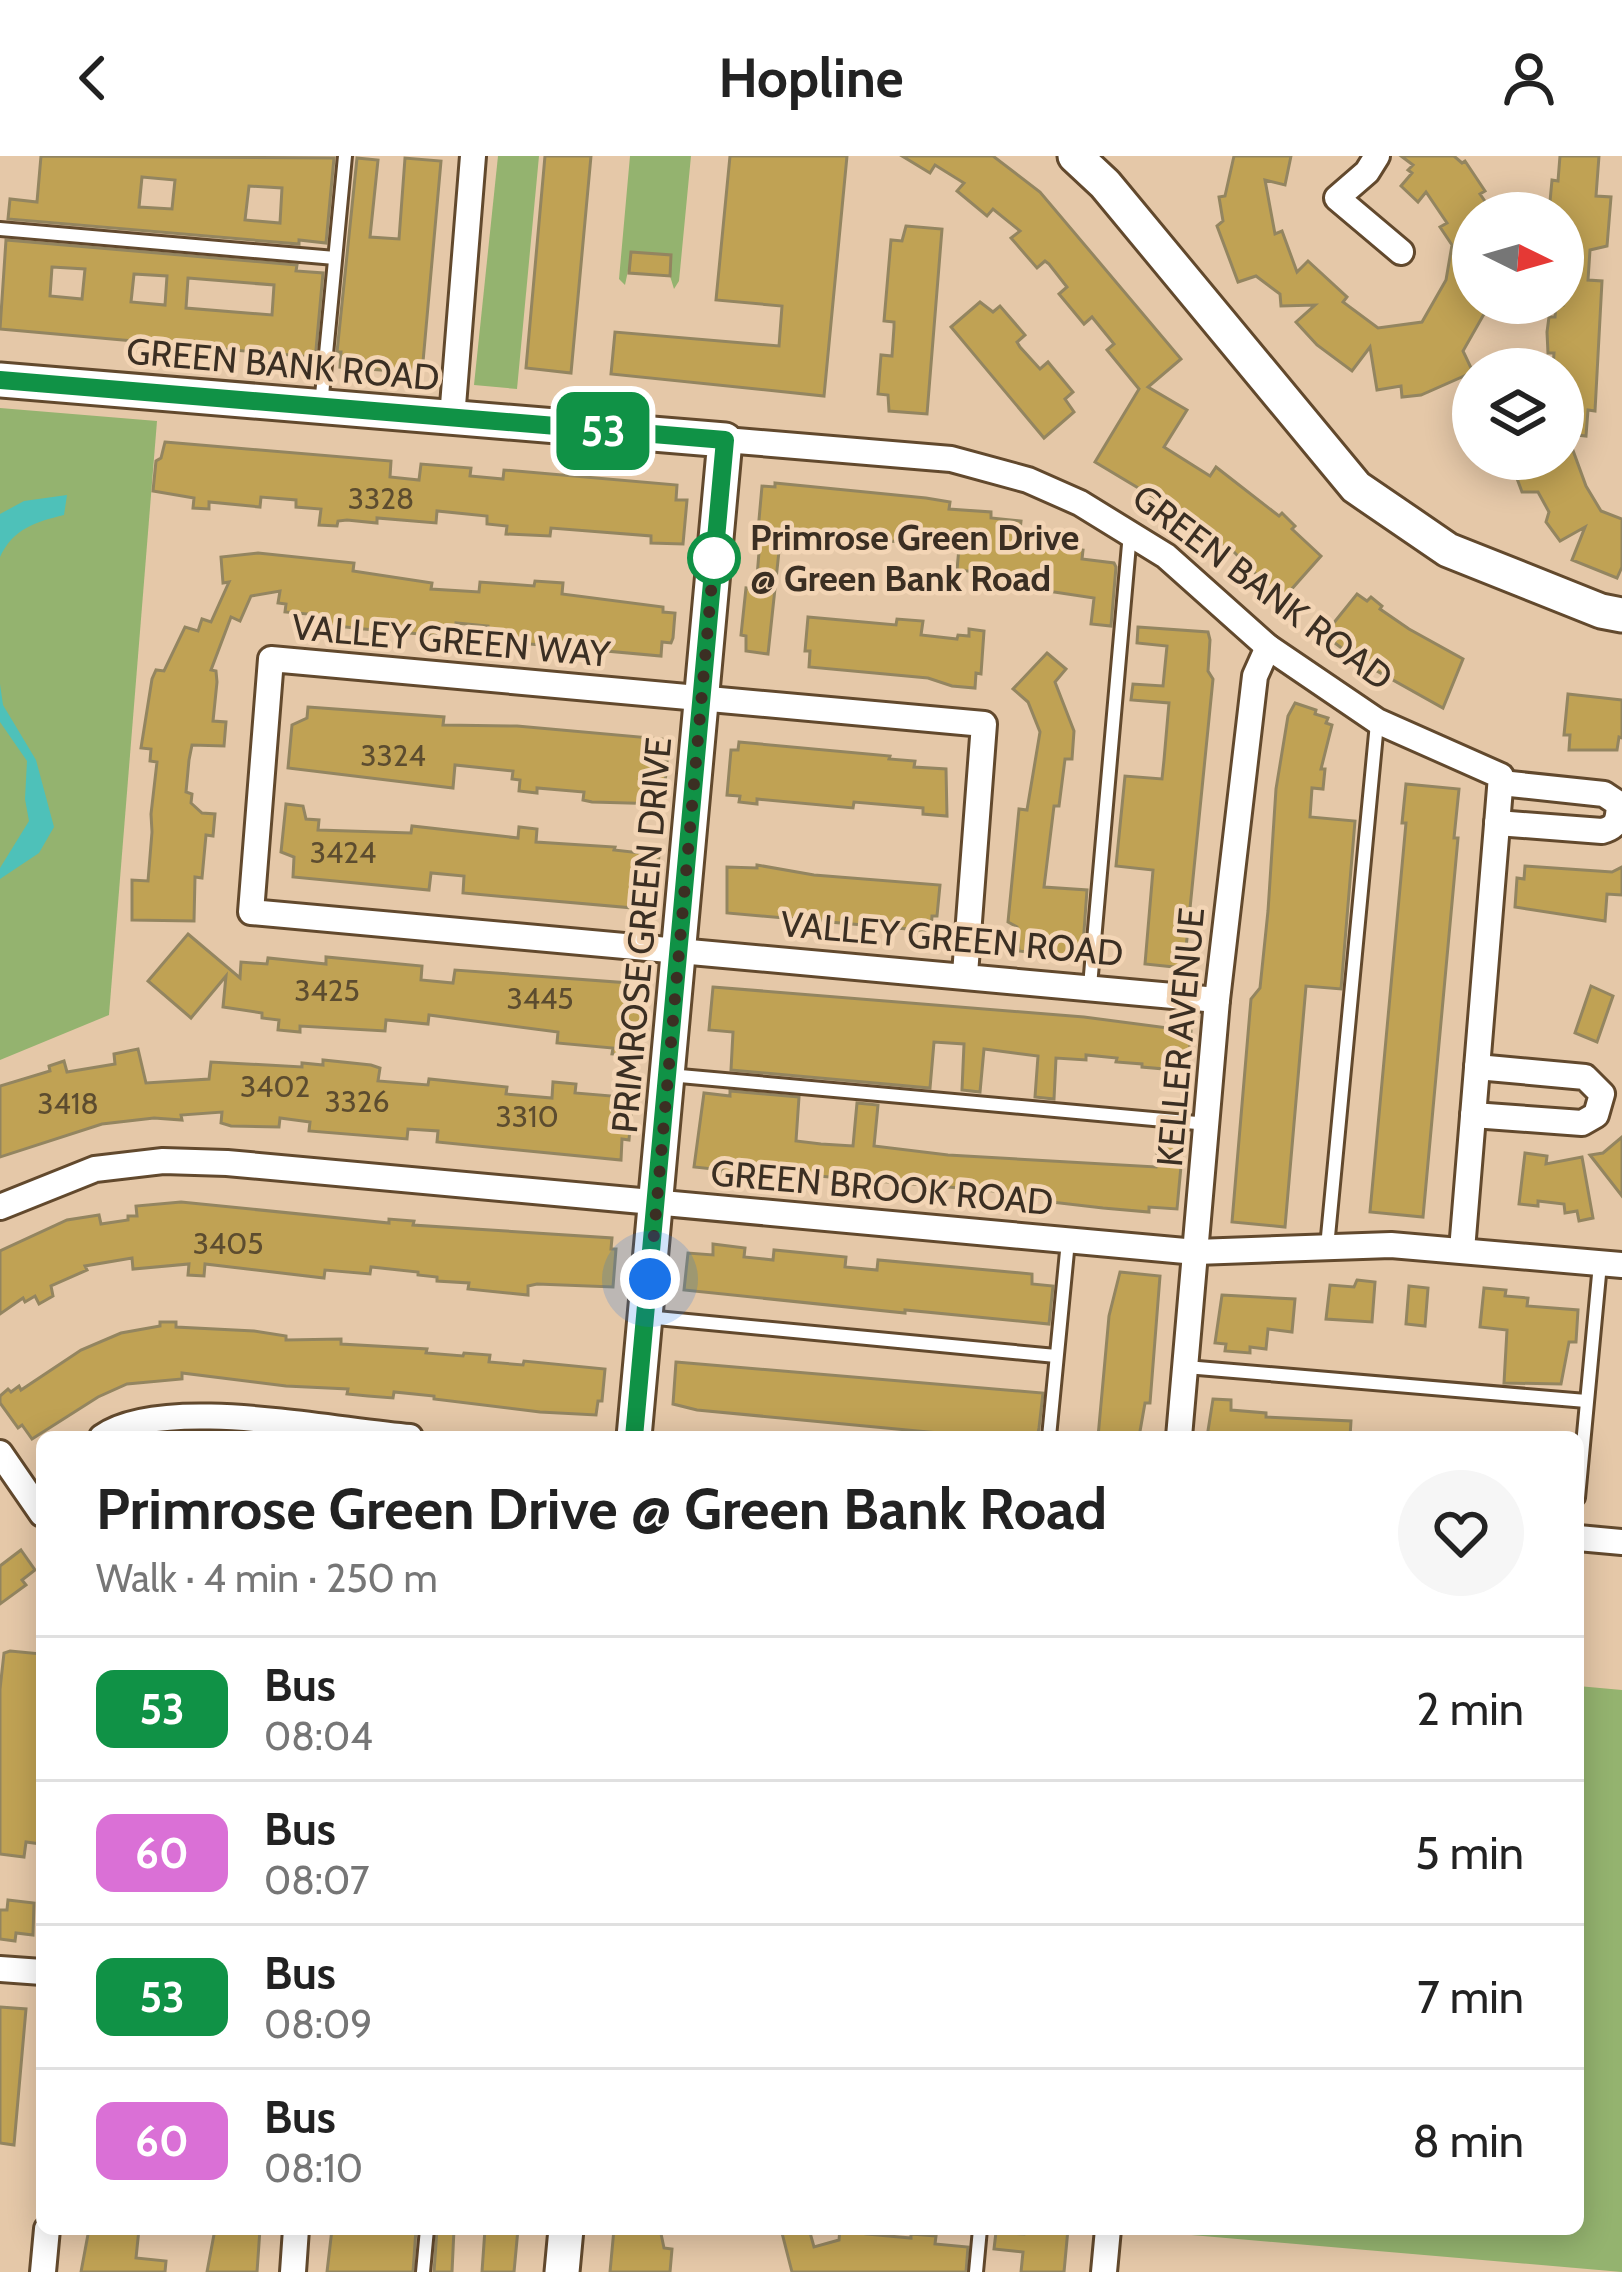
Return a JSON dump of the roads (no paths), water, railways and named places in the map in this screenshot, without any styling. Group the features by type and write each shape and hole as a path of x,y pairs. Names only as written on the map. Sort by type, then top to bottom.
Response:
{"street":[{"path":"452,418 473,156"},
{"path":"1075,156 1105,184 1356,487 1448,550 1601,611 1622,615"},
{"path":"1377,156 1337,198 1402,252"},
{"name":"GREEN BANK ROAD","path":"0,380 951,459 1028,480 1130,532 1180,568 1268,647 1377,722 1502,776 1501,784"},
{"name":"PRIMROSE GREEN DRIVE","path":"635,1431 725,440"},
{"name":"KELLER AVENUE","path":"1180,1431 1217,1000 1255,676 1268,647"},
{"name":"VALLEY GREEN WAY","path":"679,949 251,912 272,659 984,724 965,974"},
{"path":"1462,1250 1497,823 1501,784 1604,794 1619,804 1618,821 1612,829 1602,831 1497,823"},
{"name":"VALLEY GREEN ROAD","path":"679,949 1217,1000"},
{"path":"1473,1115 1582,1123 1596,1115 1602,1094 1585,1077 1477,1067"},
{"name":"GREEN BROOK ROAD","path":"0,1207 95,1169 163,1161 227,1163 1196,1252 1391,1244 1611,1264"},
{"path":"110,1431 119,1425 171,1416 326,1431"},
{"path":"0,1453 34,1484"},
{"path":"1584,1539 1622,1542"},
{"path":"0,1969 36,1972"},
{"path":"43,2272 46,2235"},
{"path":"293,2272 296,2235"},
{"path":"562,2272 565,2235"},
{"path":"1104,2272 1107,2235"}],"lane":[{"path":"321,407 345,156"},
{"path":"0,229 335,258"},
{"path":"1090,986 1130,532"},
{"path":"1327,1247 1377,722"},
{"path":"668,1075 1208,1124"},
{"path":"1050,1431 1068,1240"},
{"path":"1584,1431 1611,1264"},
{"path":"646,1317 1056,1356"},
{"path":"1186,1366 1586,1401"},
{"path":"423,2272 426,2235"},
{"path":"976,2272 979,2235"}],"water":[{"path":"67,495 64,515 26,528 0,557 0,514 24,501"},
{"path":"0,684 3,705 36,760 54,827 39,853 0,879 0,868 29,821 27,761 0,722"}],"place":[{"name":"Primrose Green Drive @ Green Bank Road","path":"714,558"}]}
